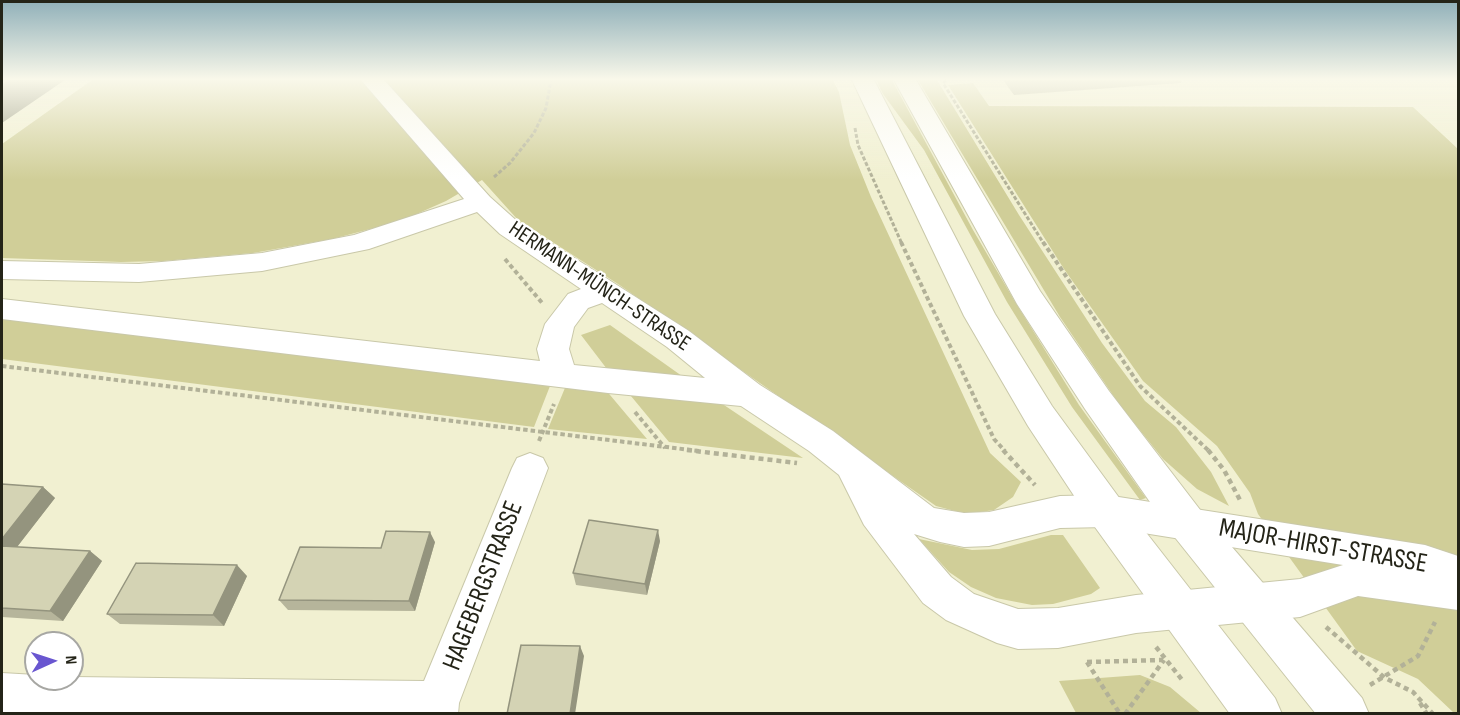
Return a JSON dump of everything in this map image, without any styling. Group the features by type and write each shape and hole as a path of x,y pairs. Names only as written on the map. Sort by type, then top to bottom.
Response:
{"main road":[{"path":"880,113 980,316 1040,416 1106,511 1259,714"},
{"path":"924,113 1028,297 1097,400 1187,523 1346,714"}],"street":[{"name":"HERMANN-MÜNCH-STRASSE","path":"402,113 476,197 527,241 678,339 748,394 836,453 923,521 964,530 989,529 1060,512 1106,511 1187,523"},
{"path":"2,270 139,273 262,262 359,243 476,197"},
{"path":"564,375 556,362 553,349 560,324 578,301 605,291"},
{"path":"2,309 608,381 748,394"},
{"name":"HAGEBERGSTRASSE","path":"2,695 85,700 437,708 536,450"},
{"name":"HERMANN-MÜNCH-STRASSE","path":"836,453 904,551 937,590 960,607 987,619 1018,629 1040,630 1180,610 1252,603"},
{"name":"MAJOR-HIRST-STRASSE","path":"1187,523 1425,563 1458,574"},
{"name":"MAJOR-HIRST-STRASSE","path":"1252,603 1300,598 1358,578 1448,605"}],"path":[{"path":"476,197 510,163 534,133 543,113"},
{"path":"962,113 1059,268 1140,386 1208,450 1224,470 1259,534"},
{"path":"498,251 560,324"},
{"path":"2,366 536,450 665,448 799,464 836,453"},
{"path":"536,450 564,375"},
{"path":"608,381 665,448"},
{"path":"1300,598 1333,634 1385,678 1413,692 1433,714"},
{"path":"1385,678 1418,656 1448,605"},
{"path":"1125,714 1164,660"},
{"path":"1086,662 1120,714"},
{"path":"1413,692 1427,714"}],"shaded area":[{"path":"45,113 843,113 850,145 871,197 990,453 1021,482 1013,497 994,510 966,514 936,506 618,284 518,220 482,180 446,201 401,221 332,239 253,253 164,261 121,262 2,258 2,144"},
{"path":"897,113 910,113 1014,300 1079,405 1146,498 1140,500 1072,407 1007,302 924,150"},
{"path":"938,113 957,113 1019,215 1102,343 1145,401 1176,427 1211,472 1229,506 1197,489 1163,459 1119,404 1060,317"},
{"path":"966,113 1420,113 1458,149 1458,713 1454,713 1418,679 1357,651 1258,514 1250,493 1217,446 1143,381 1064,269"},
{"path":"2,318 550,386 534,427 2,359"},
{"path":"610,325 689,381 610,373 581,335"},
{"path":"567,383 605,389 647,439 548,429"},
{"path":"626,390 721,403 803,458 669,442"},
{"path":"1051,535 1063,535 1100,588 1091,594 1053,604 1032,605 996,598 971,587 949,572 919,539 972,550 999,549"},
{"path":"1140,675 1170,687 1201,713 1076,713 1059,681"}],"building":[{"path":"2,484 43,487 2,539"},
{"path":"589,520 658,530 645,584 573,573"},
{"path":"386,531 430,532 409,601 279,600 300,547 381,548"},
{"path":"2,546 90,551 50,611 2,608"},
{"path":"136,563 237,565 213,615 107,614"},
{"path":"521,645 580,646 570,714 507,714"}]}
